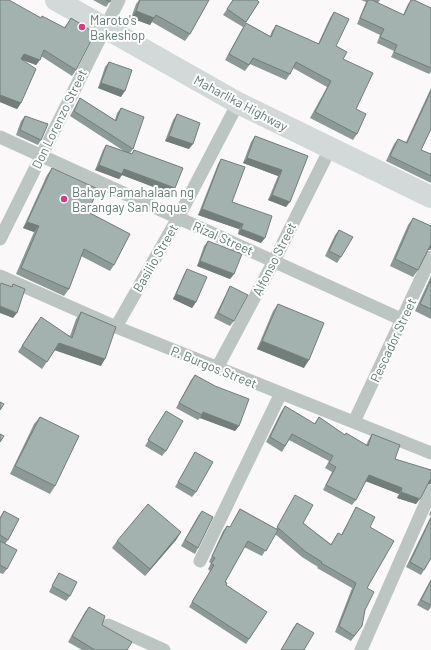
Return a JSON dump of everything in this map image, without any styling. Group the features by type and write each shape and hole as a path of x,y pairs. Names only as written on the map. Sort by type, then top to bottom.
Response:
{"highway":[{"name":"Maharlika Highway","path":"56,0 238,103 431,197"}],"street":[{"name":"Don Lorenzo Street","path":"0,239 119,0"},
{"name":"Basilio Street","path":"116,327 178,218 238,103"},
{"name":"Rizal Street","path":"0,138 403,320"},
{"name":"Alfonso Street","path":"217,368 274,261 330,149"},
{"name":"Pescador Street","path":"354,422 403,320 431,257"},
{"name":"P. Burgos Street","path":"0,276 116,327 431,453"},
{"path":"200,561 281,393"},
{"path":"361,650 431,492"},
{"path":"108,625 164,650"}],"building":[{"path":"0,0 9,0 41,18 42,16 65,28 71,18 95,33 76,70 44,50 40,60 24,54 21,59 36,69 21,103 0,95"},
{"path":"140,0 209,0 190,34 156,15 154,18 136,11"},
{"path":"233,0 257,0 259,2 246,22 227,9"},
{"path":"368,0 372,0 404,15 411,0 431,8 431,68 394,52 397,45 380,37 384,29 360,18"},
{"path":"334,12 349,19 336,46 347,52 343,59 373,73 356,109 366,114 357,134 315,112 331,81 296,62 290,74 253,58 249,65 229,54 246,23 271,37 276,25 319,44"},
{"path":"109,62 132,70 125,91 101,83"},
{"path":"431,91 431,129 421,150 431,154 431,176 390,156 398,139 407,143"},
{"path":"80,98 116,121 121,108 144,117 133,149 74,111"},
{"path":"177,114 200,123 193,144 169,136"},
{"path":"25,116 48,124 41,140 20,130"},
{"path":"255,136 308,156 290,202 272,195 282,170 247,158"},
{"path":"106,145 132,154 134,150 183,168 175,188 124,169 122,174 99,165"},
{"path":"221,159 245,167 232,202 272,216 265,238 241,229 243,224 202,209"},
{"path":"52,168 98,189 88,212 130,234 114,265 84,249 69,289 21,268 39,226 27,222"},
{"path":"413,218 431,226 431,244 418,270 395,259"},
{"path":"339,230 353,237 341,257 329,251"},
{"path":"208,241 242,254 234,274 200,261"},
{"path":"187,269 207,277 196,302 176,294"},
{"path":"431,280 431,309 420,304"},
{"path":"1,283 12,287 13,284 25,289 17,313 0,306"},
{"path":"230,286 248,295 234,321 218,313"},
{"path":"278,304 324,323 309,360 262,341"},
{"path":"81,312 116,327 105,359 59,343 47,362 22,346 41,317 72,338"},
{"path":"195,375 215,386 249,399 239,426 203,412 202,415 179,403"},
{"path":"0,402 4,404 0,410"},
{"path":"285,406 315,424 319,417 345,435 346,433 368,446 372,434 400,445 395,459 431,470 431,479 420,499 401,492 402,488 369,475 356,500 326,485 336,467 329,463 333,456 292,434 285,446 270,437"},
{"path":"166,411 183,421 166,451 148,440"},
{"path":"40,417 79,436 55,486 15,466"},
{"path":"0,434 4,436 0,442"},
{"path":"195,452 213,462 196,492 178,482"},
{"path":"295,495 313,505 303,523 331,545 338,533 342,535 356,507 375,517 370,527 394,541 367,588 374,592 365,610 362,626 354,636 339,626 356,583 321,563 322,562 306,552 277,527"},
{"path":"148,504 181,532 150,569 117,541"},
{"path":"240,509 278,530 266,551 248,541 225,582 227,583 226,585 267,612 249,639 192,602 214,565 211,564 215,558 212,556 227,526 230,527"},
{"path":"4,511 19,519 8,540 0,535 0,519"},
{"path":"202,511 213,517 198,548 185,540"},
{"path":"431,518 431,558 424,570 410,562"},
{"path":"0,541 17,550 7,569 0,565"},
{"path":"59,573 77,582 70,596 52,586"},
{"path":"431,581 431,605 421,600"},
{"path":"89,607 105,616 102,625 132,642 127,650 95,650 72,636"},
{"path":"297,623 314,633 304,650 281,650"}],"place":[{"name":"Maroto's Bakeshop","path":"82,27"},
{"name":"Bahay Pamahalaan ng Barangay San Roque","path":"64,199"}]}
